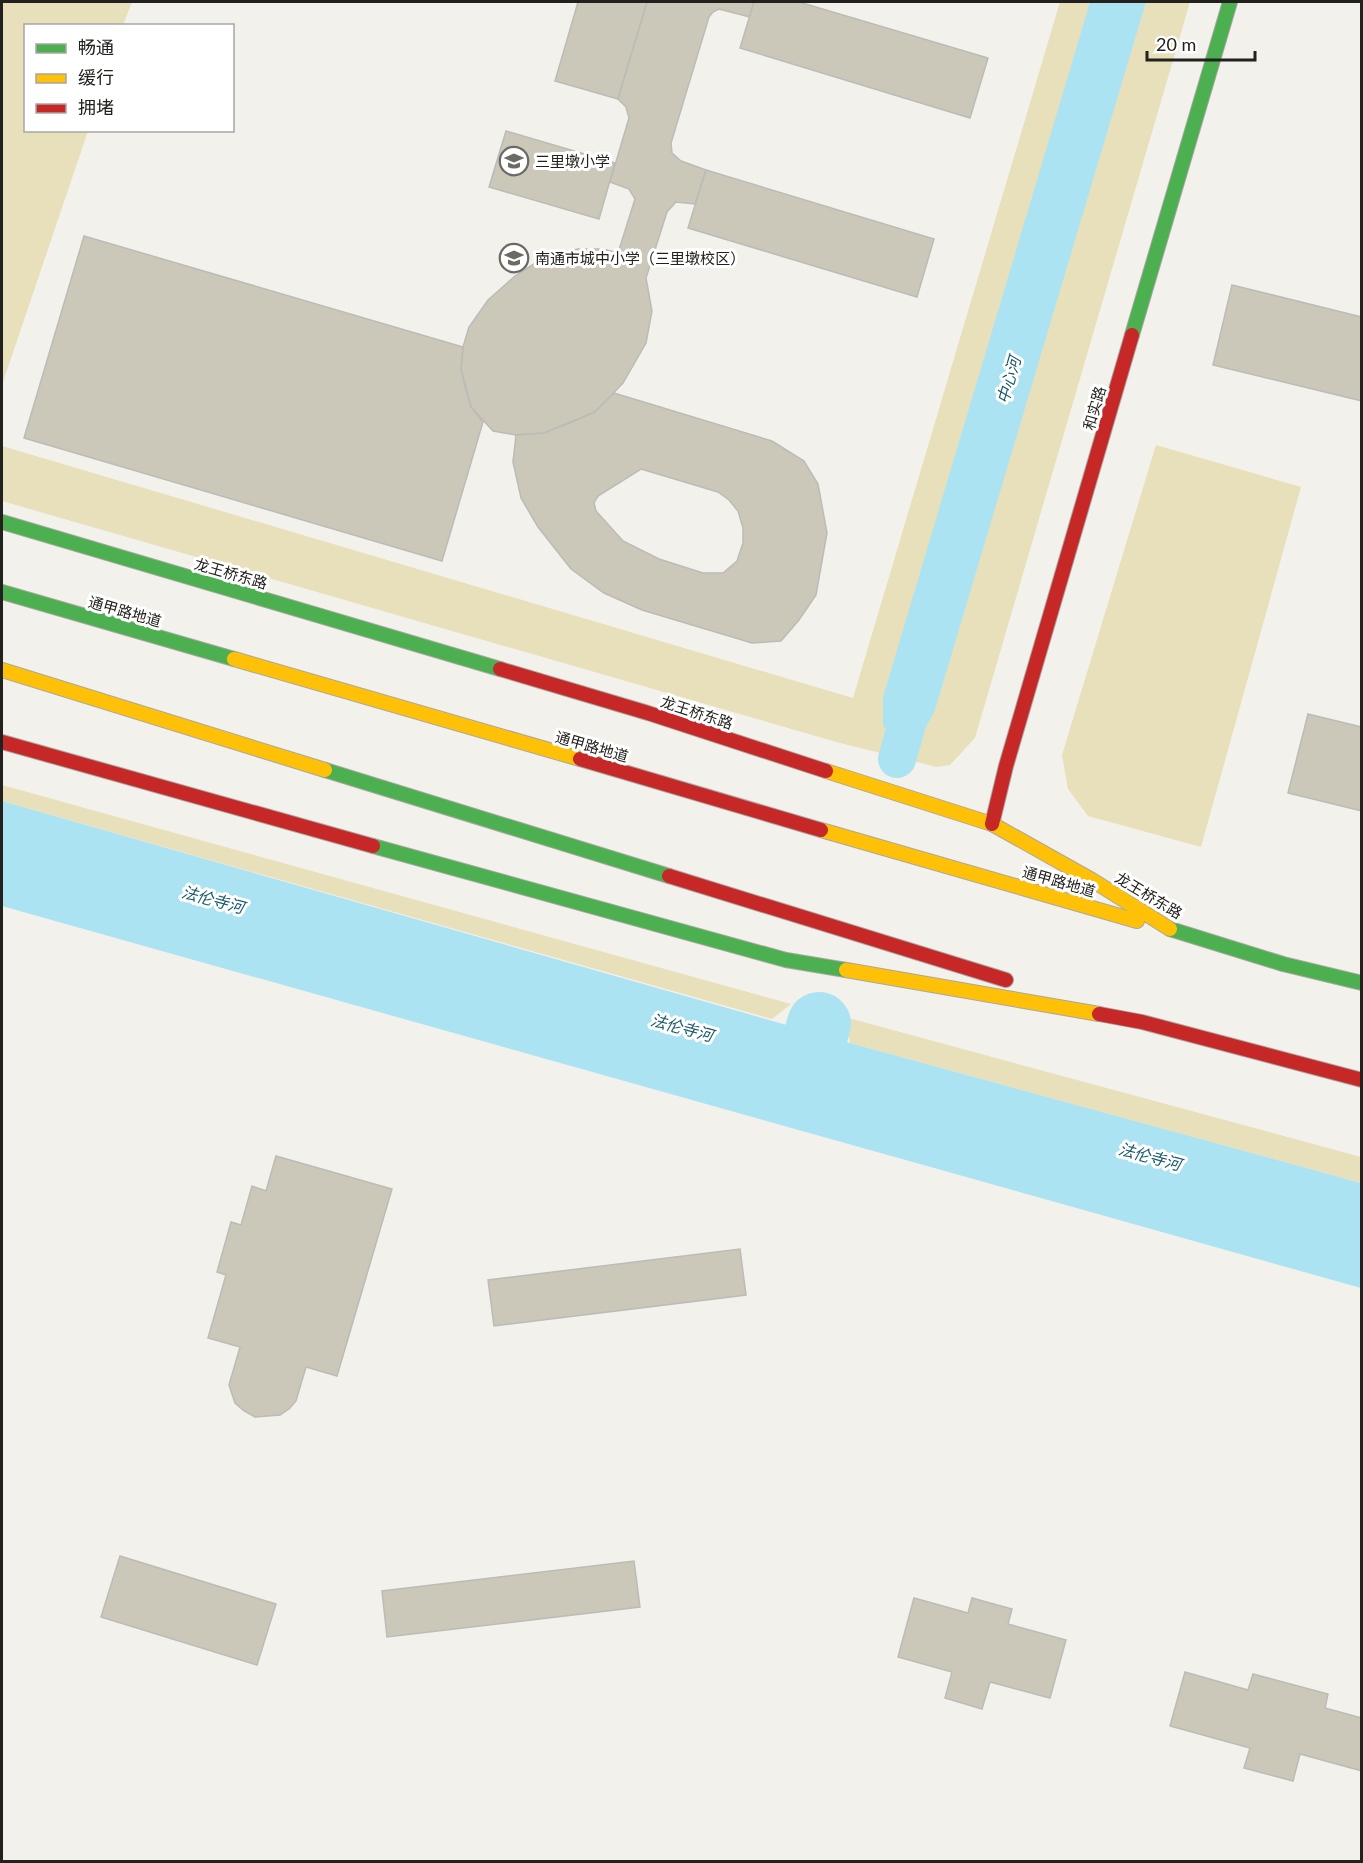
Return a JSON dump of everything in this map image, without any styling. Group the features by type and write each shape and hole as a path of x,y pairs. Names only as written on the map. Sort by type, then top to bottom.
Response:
{"main road":[{"name":"和实路","path":"992,824 1006,766 1230,2"},
{"name":"龙王桥东路","path":"2,522 637,710 992,824 1092,880 1173,931 1283,964 1362,983"},
{"name":"通甲路地道","path":"2,592 1173,931"},
{"path":"2,670 1017,983"},
{"path":"2,742 786,960 1142,1022"},
{"path":"1040,990 1142,1022 1362,1080"}],"shaded area":[{"path":"2,2 132,2 123,24 24,24 24,132 88,132 2,385"},
{"path":"1060,2 1190,2 975,738 950,765 937,767 840,743 2,501 2,446 853,698"},
{"path":"1156,445 1301,487 1201,847 1088,816 1068,789 1062,755"},
{"path":"2,785 791,1004 772,1019 2,801"},
{"path":"845,1017 1361,1157 1361,1183 850,1043"}],"water":[{"path":"1090,2 1146,2 935,710 922,735 901,744 883,726 883,697"},
{"name":"法伦寺河","path":"2,801 850,1043 1361,1183 1361,1288 2,906"}],"building":[{"path":"578,2 647,2 618,99 555,81"},
{"path":"647,2 754,2 750,17 719,9 709,17 671,143 672,153 681,161 706,170 695,204 676,202 667,212 646,278 652,311 646,343 623,383 595,412 544,433 516,435 493,431 471,407 461,369 463,347 469,327 488,300 515,276 546,256 578,249 603,249 618,253 635,199 629,189 610,182 629,118 626,107 618,99"},
{"path":"754,2 799,2 988,58 970,118 740,48"},
{"path":"506,131 615,163 599,219 489,187"},
{"path":"706,170 934,239 917,297 688,228"},
{"path":"84,236 463,347 461,369 465,387 471,407 483,422 442,561 24,438"},
{"path":"1232,285 1362,317 1362,401 1213,365"},
{"path":"614,393 772,441 804,461 818,484 827,533 816,595 781,641 752,643 642,610 604,593 571,569 538,527 521,498 513,462 516,435 544,433 595,412","holes":["641,469 718,492 738,511 743,528 743,543 737,561 723,573 703,573 659,559 623,541 596,511 594,503 598,496"]},
{"path":"1308,714 1362,727 1362,811 1288,793"},
{"path":"276,1156 392,1189 337,1376 306,1367 296,1401 289,1409 280,1415 255,1417 235,1403 229,1385 240,1347 208,1338 226,1275 217,1272 231,1222 241,1225 252,1186 266,1191"},
{"path":"740,1249 746,1295 494,1326 488,1280"},
{"path":"120,1556 276,1604 257,1665 101,1617"},
{"path":"634,1561 640,1607 387,1637 382,1591"},
{"path":"914,1598 968,1613 972,1598 1012,1609 1008,1624 1066,1640 1050,1698 990,1682 982,1709 945,1698 952,1672 898,1657"},
{"path":"1185,1672 1248,1690 1253,1674 1328,1694 1325,1708 1362,1718 1362,1771 1300,1754 1293,1781 1244,1768 1250,1748 1170,1726"}],"waterway":[{"name":"中心河","path":"897,759 915,696"},
{"name":"中心河","path":"808,1062 819,1024"}],"traffic: fast":[{"path":"1132,335 1230,2"},
{"path":"2,522 500,669"},
{"path":"2,592 234,659"},
{"path":"325,770 669,876"},
{"path":"373,846 786,960 846,970"},
{"path":"1170,929 1283,964 1362,983"}],"traffic: slow":[{"path":"234,659 580,759"},
{"path":"2,670 325,770"},
{"path":"826,771 992,824 1092,880 1170,929"},
{"path":"821,830 1137,921"},
{"path":"846,970 1099,1014"}],"traffic: jam":[{"path":"992,824 1006,766 1132,335"},
{"path":"500,669 648,713 826,771"},
{"path":"2,742 373,846"},
{"path":"580,759 821,830"},
{"path":"669,876 1006,980"},
{"path":"1099,1014 1142,1022 1362,1080"}],"place":[{"name":"三里墩小学","path":"514,161"},
{"name":"南通市城中小学（三里墩校区）","path":"514,258"}]}
